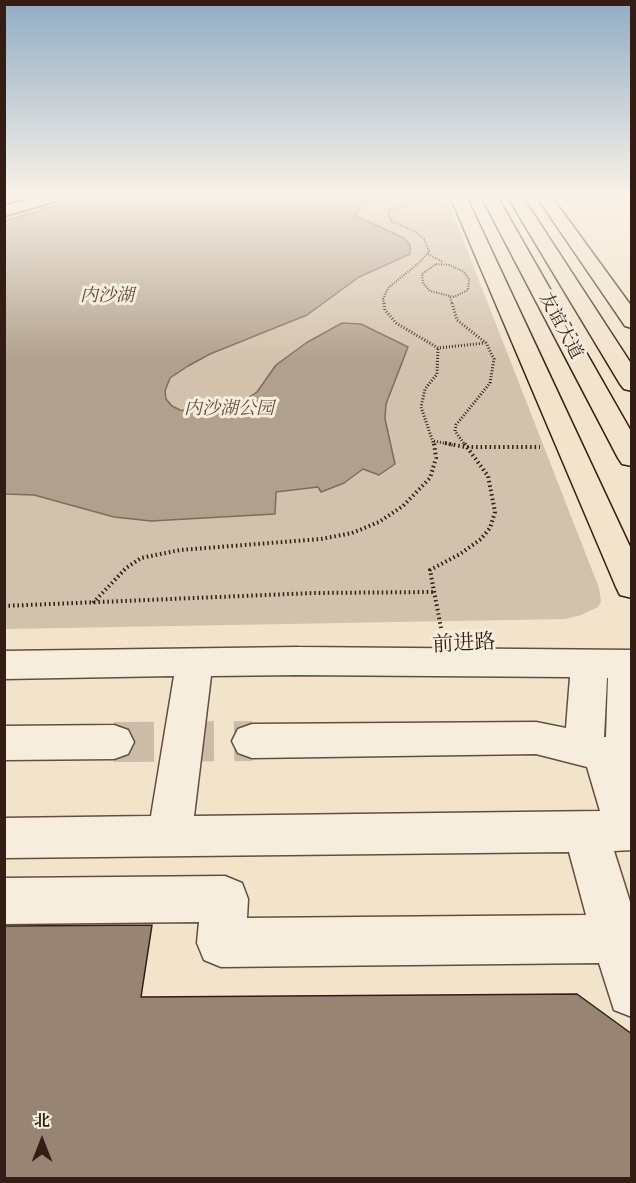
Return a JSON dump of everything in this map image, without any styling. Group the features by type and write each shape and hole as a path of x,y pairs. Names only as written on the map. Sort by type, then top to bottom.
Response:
{"main road":[{"path":"483,251 632,587"},
{"name":"友谊大道","path":"519,251 632,458"},
{"name":"友谊大道","path":"549,251 632,384"},
{"path":"582,251 632,322"}],"street":[{"name":"前进路","path":"298,661 451,646 630,657"},
{"name":"前进路","path":"4,665 298,661 589,663 630,657"},
{"path":"252,741 536,738 625,759 630,657"},
{"path":"170,837 194,663"},
{"path":"4,838 628,831 593,752 589,663"},
{"path":"4,743 114,742"},
{"path":"586,832 632,992"},
{"path":"4,901 225,899 221,943 617,939"}],"path":[{"path":"446,264 429,267 421,277 423,283 430,291 450,297 464,293 470,282 464,272 429,254 391,284 385,293 383,304 385,310 396,323 438,348 486,343"},
{"path":"441,629 430,570 471,548 490,528 494,518 495,502 488,476 455,431 456,425 493,377 492,352 486,343 458,320 450,297"},
{"path":"93,603 126,568 141,558 180,550 321,539 352,533 379,522 410,500 430,478 436,458 434,441 426,423 421,400 425,389 437,374 438,348"},
{"path":"434,441 465,447 542,447"},
{"path":"4,606 313,593 434,592"}],"green space":[{"name":"内沙湖公园","path":"5,251 468,251 599,588 601,602 598,607 565,619 5,629"}],"water":[{"name":"内沙湖","path":"5,251 410,251 410,254 359,277 307,315 210,354 188,366 170,378 165,391 166,399 180,410 205,412 236,406 257,392 276,365 306,343 342,323 361,324 408,347 386,404 385,419 395,464 379,475 363,469 344,483 321,492 318,487 276,492 275,514 151,521 114,517 34,495 5,494"}],"building":[{"path":"152,925 141,997 577,994 632,1034 632,1179 4,1179 4,926"}],"tunnel":[{"path":"114,742 252,741"}]}
